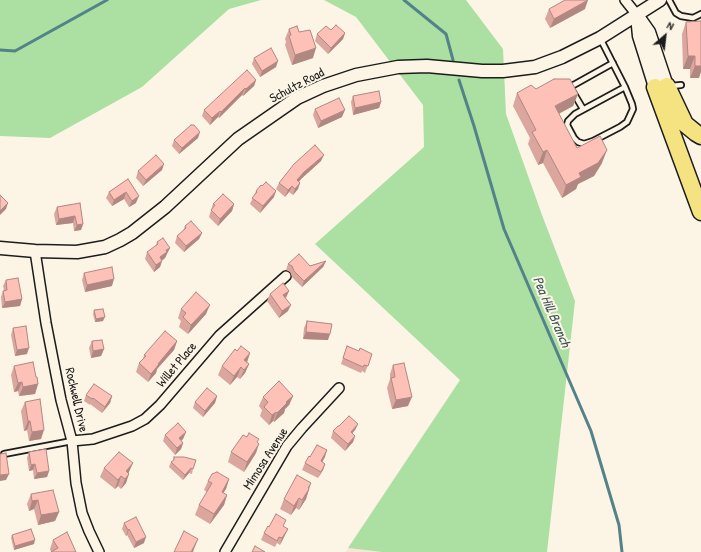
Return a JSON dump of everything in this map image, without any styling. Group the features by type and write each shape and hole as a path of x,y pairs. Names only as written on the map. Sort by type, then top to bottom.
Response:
{"highway":[{"path":"668,86 685,124 701,136"},
{"path":"668,86 701,212"}],"street":[{"path":"625,0 637,15 639,36 668,86"},
{"name":"Schultz Road","path":"0,248 77,252 105,247 132,233 165,207 238,139 297,98 323,86 356,75 388,68 407,66 427,66 482,72 503,72 535,67 562,57 600,38 660,0"},
{"name":"Rockwell Drive","path":"35,251 46,323 61,400 72,441 76,483 82,514 99,552"},
{"name":"Willet Place","path":"72,441 93,439 132,426 145,419 160,406 220,335 286,276"},
{"name":"Mimosa Avenue","path":"225,552 287,446 339,388"}],"lane":[{"path":"669,0 676,13 681,16 693,18 701,14"},
{"path":"600,38 625,87 633,109 627,122 613,131 593,142 584,144 578,142 574,138 568,122 575,114 625,87"},
{"path":"562,87 570,87 613,63"},
{"path":"570,87 583,110"},
{"path":"4,454 72,441"}],"shaded area":[{"path":"348,548 382,552 346,552"}],"green space":[{"path":"0,0 261,0 229,9 142,87 50,138 0,136"},
{"path":"324,0 466,0 503,49 506,114 575,301 547,552 382,552 348,548 460,380 315,244 424,147 423,105 356,17"}],"building":[{"path":"565,0 588,0 554,19 549,9"},
{"path":"701,21 701,66 695,66 695,56 688,56 686,22"},
{"path":"336,25 345,33 331,48 317,34 326,26 331,30"},
{"path":"297,26 299,32 310,30 316,48 295,55 289,36 291,35 289,29"},
{"path":"271,48 278,61 262,71 254,58"},
{"path":"247,70 256,80 246,89 245,88 221,112 220,111 212,118 204,110"},
{"path":"554,79 570,79 578,94 555,106 577,148 600,136 607,150 598,163 579,173 581,177 566,185 547,150 543,152 532,132 536,130 517,93 531,85 536,89"},
{"path":"379,91 381,102 355,108 353,96"},
{"path":"339,98 345,110 321,121 315,109"},
{"path":"191,125 194,125 200,132 182,148 174,140"},
{"path":"315,145 324,155 297,180 300,183 295,189 292,186 288,190 279,183 294,164"},
{"path":"156,155 164,164 146,180 138,171"},
{"path":"128,179 139,196 132,201 126,192 114,200 109,192"},
{"path":"266,182 276,191 263,206 252,198 261,185 262,186"},
{"path":"223,194 234,204 220,219 211,210 215,205 213,204"},
{"path":"0,195 8,203 0,211"},
{"path":"80,203 83,224 77,225 75,216 59,219 57,207"},
{"path":"191,221 202,233 186,246 177,236"},
{"path":"163,238 170,248 160,257 162,261 156,265 147,252 158,244 157,242"},
{"path":"299,254 310,266 326,261 304,281 294,271 292,266 288,264"},
{"path":"112,267 114,279 87,285 84,273"},
{"path":"18,278 22,299 5,302 3,291 7,290 6,280"},
{"path":"283,283 289,291 283,295 291,305 282,311 270,294"},
{"path":"196,292 210,305 191,325 183,317 186,313 181,309"},
{"path":"103,309 105,317 96,319 94,310"},
{"path":"307,321 332,324 330,334 306,332"},
{"path":"26,326 29,348 17,350 13,328"},
{"path":"165,331 177,341 151,374 139,363"},
{"path":"102,340 104,349 93,351 92,341"},
{"path":"241,346 250,353 244,360 249,364 244,370 241,367 234,376 222,366 235,349 237,351"},
{"path":"347,346 359,351 360,348 372,354 368,366 364,365 363,367 343,358"},
{"path":"33,362 38,384 23,387 22,382 18,383 14,366"},
{"path":"404,363 412,397 396,400 391,378 395,377 393,365"},
{"path":"279,381 293,396 277,413 276,412 272,415 264,407 268,402 263,397"},
{"path":"94,384 112,396 105,407 93,398 92,399 86,395"},
{"path":"207,388 217,396 205,411 195,402"},
{"path":"40,399 44,430 32,432 30,421 28,421 25,402"},
{"path":"349,416 358,424 351,432 355,436 348,444 333,431"},
{"path":"178,423 186,432 179,438 183,443 177,448 165,435"},
{"path":"249,433 259,439 257,442 259,444 247,462 231,452 243,435 247,437"},
{"path":"317,445 327,450 321,461 325,464 321,472 305,463"},
{"path":"46,449 49,471 37,473 35,464 31,465 29,452"},
{"path":"119,452 133,463 126,471 129,474 125,479 121,476 118,480 104,468"},
{"path":"6,453 9,474 0,475 0,454"},
{"path":"174,457 184,457 196,460 193,469 191,468 185,475 171,462 174,460"},
{"path":"217,472 229,479 222,492 227,495 214,514 199,505 212,483 208,481 212,474"},
{"path":"297,475 311,483 302,500 299,498 294,506 284,499"},
{"path":"53,490 59,512 41,515 38,500 32,501 31,494"},
{"path":"276,514 286,520 283,526 288,529 282,538 279,537 277,541 264,533"},
{"path":"136,517 146,537 136,542 124,523"},
{"path":"31,529 35,540 15,546 12,535"},
{"path":"184,531 198,539 191,552 174,552"},
{"path":"67,532 76,552 51,552 58,548 53,540"},
{"path":"255,546 265,552 252,552"}],"waterway":[{"name":"Pea Hill Branch","path":"0,50 15,51 107,0"},
{"name":"Pea Hill Branch","path":"404,0 446,34 453,60"},
{"name":"Pea Hill Branch","path":"459,80 504,229 591,431 619,525 622,552"}]}
